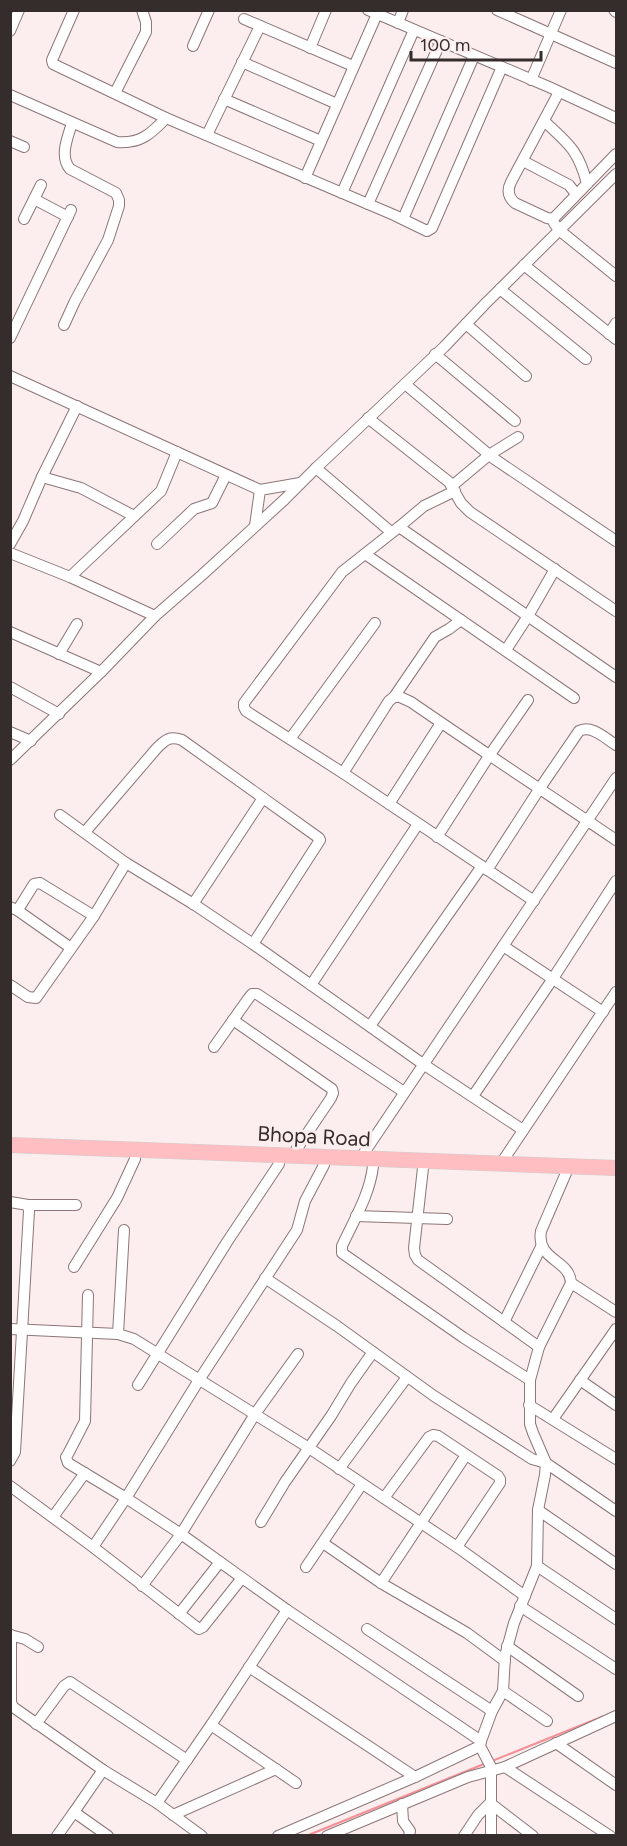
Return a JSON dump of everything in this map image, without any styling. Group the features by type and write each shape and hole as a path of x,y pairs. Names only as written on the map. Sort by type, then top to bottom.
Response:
{"main road":[{"name":"Bhopa Road","path":"10,1145 286,1160 324,1165 566,1170 616,1168"},
{"name":"Bhopa Road","path":"10,1154 135,1159 360,1158 500,1165 616,1176"}],"street":[{"path":"10,31 19,10"},
{"path":"74,10 52,63 166,118 427,231 432,228 502,68"},
{"path":"115,93 146,32 142,10"},
{"path":"193,46 209,10"},
{"path":"310,48 326,10"},
{"path":"398,23 403,10"},
{"path":"498,10 616,63"},
{"path":"531,80 561,10"},
{"path":"305,178 353,66 372,12 616,118"},
{"path":"244,19 353,66"},
{"path":"207,135 260,26"},
{"path":"342,193 414,30"},
{"path":"368,204 441,41"},
{"path":"403,219 474,56"},
{"path":"242,62 337,104"},
{"path":"553,219 515,203 509,196 509,186 559,92"},
{"path":"10,95 112,141 122,142 147,136 166,118"},
{"path":"224,99 321,141"},
{"path":"543,122 573,149 579,159 587,184"},
{"path":"64,326 108,240 120,203 116,192 66,165 65,150 72,123"},
{"path":"10,141 24,147"},
{"path":"553,219 616,154"},
{"path":"523,161 569,185 576,194"},
{"path":"10,760 59,714 155,616 255,526 405,384 616,174"},
{"path":"24,219 41,185"},
{"path":"10,338 70,213 34,200"},
{"path":"553,219 559,230 616,276"},
{"path":"524,265 613,337 616,323"},
{"path":"500,289 586,359"},
{"path":"10,309 22,314"},
{"path":"466,324 526,376"},
{"path":"435,354 515,421"},
{"path":"10,376 260,490 300,483"},
{"path":"405,384 489,454 616,541"},
{"path":"10,544 77,406"},
{"path":"368,418 441,475 470,512 616,611"},
{"path":"518,437 489,454 453,489 424,506 342,573 244,703 244,707 246,711 534,900"},
{"path":"70,577 163,488 177,452"},
{"path":"316,468 395,529 616,677"},
{"path":"157,544 194,509 212,503 226,475"},
{"path":"42,477 81,488 134,516"},
{"path":"255,526 260,490"},
{"path":"10,553 70,577 155,616"},
{"path":"365,554 574,698"},
{"path":"506,650 555,569"},
{"path":"343,773 389,701 435,637 461,620"},
{"path":"290,739 375,623"},
{"path":"59,654 77,624"},
{"path":"10,633 101,672"},
{"path":"10,687 59,714"},
{"path":"394,697 411,702 616,840"},
{"path":"437,837 528,700"},
{"path":"389,804 441,723"},
{"path":"370,1026 485,868 582,728 590,728 616,745"},
{"path":"10,732 31,741"},
{"path":"85,832 161,743 171,737 182,740 320,840 253,944"},
{"path":"360,1158 616,778"},
{"path":"194,904 263,798"},
{"path":"60,815 126,863 194,904 423,1064 523,1130"},
{"path":"310,986 418,824"},
{"path":"10,985 28,998 36,998 94,916 126,863"},
{"path":"473,1096 616,881"},
{"path":"71,948 14,909 34,884 40,883 94,916"},
{"path":"503,946 603,1012"},
{"path":"500,1165 616,992"},
{"path":"214,1047 252,994 257,994 404,1092"},
{"path":"138,1385 227,1242 331,1098 332,1089 233,1020"},
{"path":"74,1267 117,1198 135,1159"},
{"path":"93,1547 297,1230 305,1201 324,1165"},
{"path":"374,1166 370,1181 342,1246 342,1253 464,1338 530,1380"},
{"path":"423,1168 415,1256 539,1347"},
{"path":"278,1836 415,1777 481,1744 492,1711 503,1691 507,1646 516,1614 537,1566 538,1510 546,1463 533,1433 530,1380 539,1347 571,1283 569,1273 542,1247 540,1240 541,1231 566,1170"},
{"path":"10,1202 76,1205"},
{"path":"10,1461 15,1452 16,1330 28,1204"},
{"path":"356,1216 447,1219"},
{"path":"118,1334 124,1230"},
{"path":"504,1322 542,1247"},
{"path":"265,1278 526,1456 546,1463 616,1511"},
{"path":"571,1283 616,1312"},
{"path":"88,1294 85,1421 66,1457 68,1463 181,1534 481,1744 489,1765 491,1836"},
{"path":"553,1419 616,1329"},
{"path":"16,1330 118,1334 134,1339 309,1448 457,1547 523,1601 616,1669"},
{"path":"261,1522 373,1352"},
{"path":"142,1586 181,1534 255,1414 298,1354"},
{"path":"339,1469 407,1377"},
{"path":"580,1380 616,1405"},
{"path":"530,1405 616,1459"},
{"path":"384,1498 429,1437 438,1436 498,1476 501,1481 457,1547"},
{"path":"381,1583 466,1455"},
{"path":"52,1517 85,1473"},
{"path":"306,1567 362,1484"},
{"path":"10,1486 93,1547 196,1628 203,1627 242,1578"},
{"path":"538,1510 616,1564"},
{"path":"323,1543 381,1583 467,1633 505,1661"},
{"path":"179,1614 220,1562"},
{"path":"537,1566 616,1619"},
{"path":"157,1803 287,1610"},
{"path":"367,1629 492,1711"},
{"path":"38,1647 25,1639 11,1635 12,1707 103,1770 157,1803 202,1836"},
{"path":"507,1646 578,1696"},
{"path":"249,1666 415,1777"},
{"path":"36,1724 64,1686 70,1682 187,1760"},
{"path":"503,1691 547,1721"},
{"path":"505,1767 616,1716"},
{"path":"211,1725 296,1783"},
{"path":"556,1743 616,1785"},
{"path":"327,1836 468,1777 489,1765 505,1767 610,1836"},
{"path":"173,1815 276,1769"},
{"path":"57,1836 103,1770"},
{"path":"464,1836 478,1815 490,1803"},
{"path":"490,1803 533,1836"},
{"path":"402,1804 403,1821 410,1831 409,1836"},
{"path":"74,1812 108,1836"}],"waterway":[{"path":"492,1761 604,1716"},
{"path":"306,1836 484,1764"}]}
